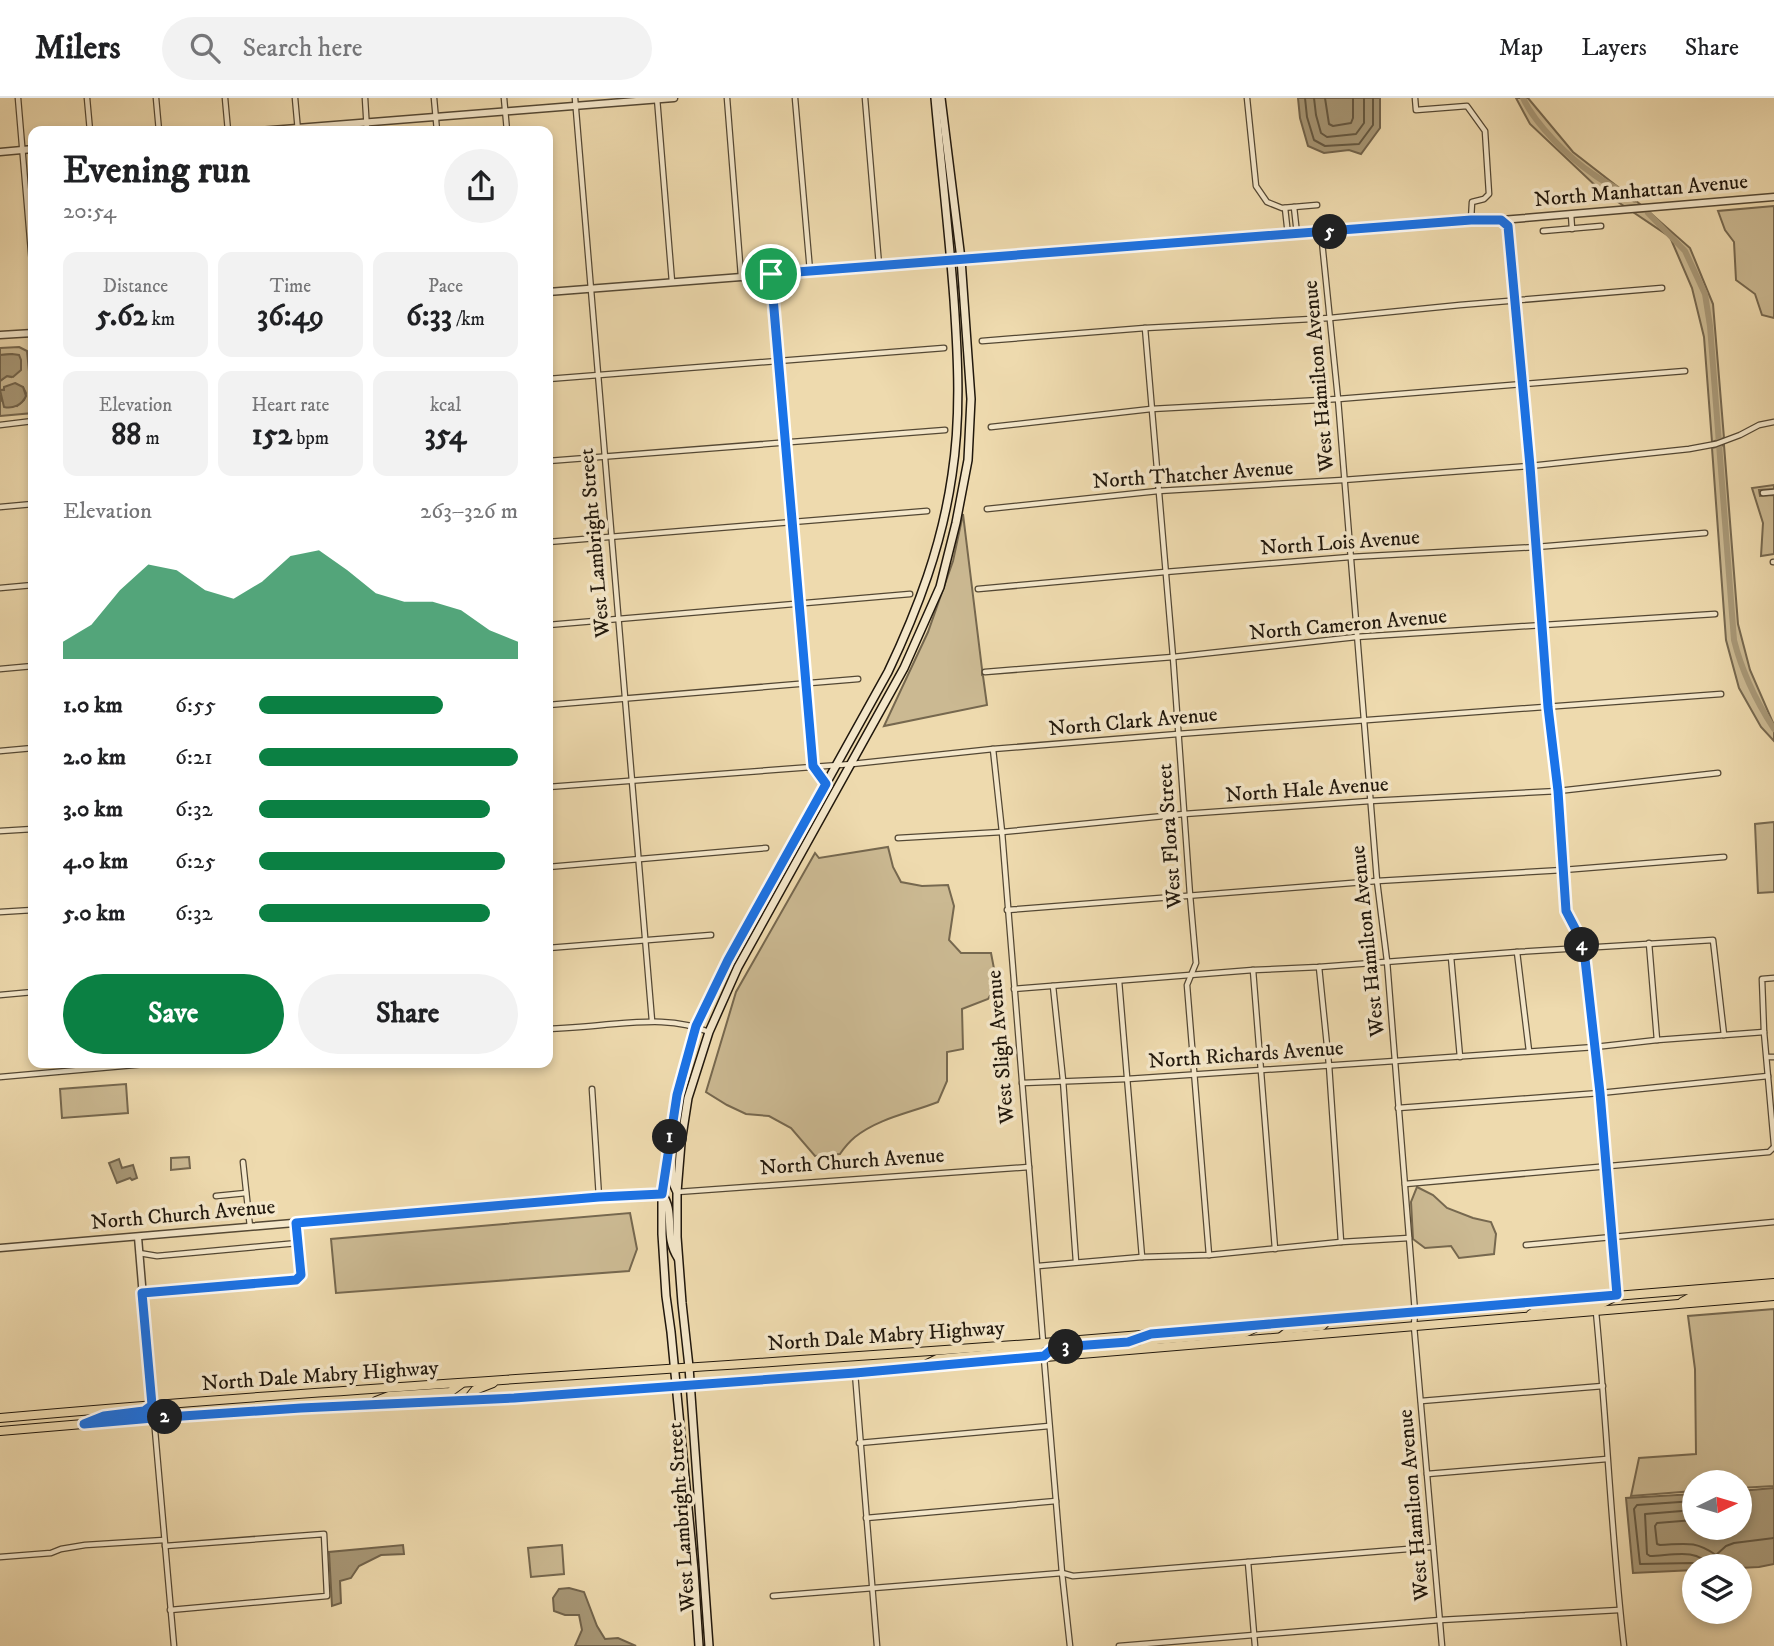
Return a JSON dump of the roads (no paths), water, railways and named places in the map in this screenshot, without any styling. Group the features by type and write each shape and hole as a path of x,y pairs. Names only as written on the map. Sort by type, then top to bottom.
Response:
{"main road":[{"path":"678,1259 670,1243 668,1203 662,1194 677,1095 696,1026 728,960 888,672 926,584 943,521 954,462 958,363 935,98"},
{"path":"678,1259 677,1192 681,1143 688,1098 709,1032 738,967 904,668 940,587 956,523 968,460 971,399 961,259 941,98"},
{"path":"672,1125 671,1176 677,1192"},
{"name":"West Lambright Street","path":"662,1194 666,1297 677,1386 699,1646"},
{"name":"West Lambright Street","path":"678,1259 689,1367 709,1646"},
{"name":"North Dale Mabry Highway","path":"0,1418 501,1379 1043,1343 1774,1283"},
{"path":"1679,1304 1691,1297 1774,1289"},
{"path":"1525,1317 1541,1308 1601,1304 1617,1295"},
{"name":"North Dale Mabry Highway","path":"0,1431 301,1408 527,1398 1774,1296"},
{"path":"1281,1336 1291,1329 1321,1326 1328,1320"},
{"path":"1143,1348 1156,1340 1244,1333 1260,1325"},
{"path":"1044,1356 1061,1347 1128,1342 1151,1334"},
{"path":"925,1366 937,1359 1026,1351 1043,1343"},
{"path":"467,1400 475,1390 501,1379"},
{"path":"366,1405 389,1396 450,1392 462,1383"},
{"path":"301,1408 311,1399 327,1393"},
{"path":"243,1412 267,1397"},
{"path":"153,1418 162,1410 185,1403"},
{"path":"84,1424 104,1416 144,1411 152,1405"},
{"path":"15,1429 23,1422 64,1417 82,1411"}],"street":[{"path":"18,98 28,218"},
{"path":"87,98 90,126"},
{"path":"156,98 159,126"},
{"path":"225,98 228,126"},
{"path":"295,98 298,126"},
{"path":"365,98 367,126"},
{"path":"434,98 437,126"},
{"path":"504,98 506,126"},
{"name":"West Lambright Street","path":"575,98 652,1021"},
{"path":"332,126 674,98"},
{"path":"727,98 741,276"},
{"path":"796,98 810,271"},
{"path":"865,98 879,265"},
{"path":"1247,98 1256,186 1267,202 1278,207 1317,205"},
{"path":"1415,98 1416,110 1467,106 1485,131 1489,194 1484,199 1472,202 1471,220"},
{"path":"657,99 672,282"},
{"path":"0,152 28,149"},
{"name":"North Manhattan Avenue","path":"553,292 1774,197"},
{"path":"1294,207 1297,234"},
{"path":"1285,208 1288,235"},
{"path":"1571,214 1572,229"},
{"path":"1501,220 1508,226 1548,707 1558,791 1566,911 1583,948 1600,1093 1617,1295"},
{"path":"1543,231 1601,226"},
{"name":"West Hamilton Avenue","path":"1321,232 1338,399 1377,881 1387,961 1420,1401 1442,1646"},
{"path":"771,274 813,766 826,784"},
{"path":"982,341 1145,328 1330,318 1662,288"},
{"name":"West Flora Street","path":"1145,328 1196,963 1187,985 1209,1255"},
{"path":"0,335 28,333"},
{"path":"553,379 944,348"},
{"path":"990,427 1151,409 1338,399 1685,371"},
{"path":"0,425 28,422"},
{"name":"North Thatcher Avenue","path":"987,509 1158,491 1530,466 1689,449 1716,444 1759,425 1774,422"},
{"path":"553,461 944,430"},
{"path":"1763,493 1774,492"},
{"path":"0,507 28,504"},
{"path":"553,542 927,511"},
{"name":"North Lois Avenue","path":"978,589 1165,572 1705,533"},
{"path":"0,588 28,585"},
{"path":"553,625 911,594"},
{"name":"North Cameron Avenue","path":"985,672 1173,657 1356,637 1715,614"},
{"path":"0,669 28,666"},
{"path":"553,705 858,679"},
{"name":"North Clark Avenue","path":"553,787 852,764 993,748 1721,694"},
{"path":"0,751 28,748"},
{"name":"West Sligh Avenue","path":"993,748 1043,1343"},
{"name":"North Hale Avenue","path":"898,838 1002,832 1184,814 1558,791 1718,773"},
{"path":"0,831 28,829"},
{"path":"553,867 766,848"},
{"path":"1007,910 1724,857"},
{"path":"0,912 28,910"},
{"path":"553,948 711,935"},
{"path":"1014,989 1253,970 1713,940 1724,1035"},
{"path":"1648,943 1657,1040"},
{"path":"1517,952 1528,1051"},
{"path":"1451,957 1460,1057"},
{"path":"1319,967 1329,1065 1341,1242"},
{"path":"1253,970 1275,1249"},
{"path":"1405,1184 1769,1152 1774,1146 1762,979 1774,978"},
{"path":"1119,981 1142,1257"},
{"path":"1053,986 1063,1080 1076,1262"},
{"path":"0,995 28,992"},
{"path":"553,1029 652,1021 696,1026 709,1032"},
{"name":"North Richards Avenue","path":"1021,1083 1127,1079 1460,1057 1765,1032"},
{"path":"1767,1058 1774,1057"},
{"path":"0,1077 110,1068"},
{"path":"1398,1108 1600,1093 1768,1076"},
{"path":"592,1089 599,1197"},
{"path":"243,1162 250,1227"},
{"name":"North Church Avenue","path":"677,1192 1029,1167"},
{"path":"216,1196 246,1193"},
{"name":"North Church Avenue","path":"0,1248 599,1197 662,1194"},
{"path":"1526,1245 1774,1222"},
{"path":"142,1293 296,1280 300,1277 296,1223"},
{"path":"138,1237 152,1405"},
{"path":"1038,1266 1409,1238"},
{"path":"139,1253 157,1255 298,1243"},
{"path":"1596,1310 1623,1646"},
{"path":"1044,1356 1070,1646"},
{"path":"855,1373 877,1646"},
{"path":"1420,1401 1603,1386"},
{"path":"153,1418 174,1646"},
{"path":"859,1443 1049,1426"},
{"path":"1427,1474 1607,1459"},
{"path":"866,1518 1056,1501"},
{"path":"0,1557 51,1553 85,1545 324,1534 327,1596 170,1610"},
{"path":"773,1596 1062,1573 1073,1576 1433,1547"},
{"path":"1248,1562 1255,1646"},
{"path":"1119,1646 1440,1620 1619,1609"}],"water":[{"path":"1298,98 1380,98 1380,128 1361,154 1349,150 1324,153 1308,146 1300,118"},
{"path":"0,355 19,355 21,370 13,377 7,376 0,381"},
{"path":"15,383 23,387 26,396 17,406 4,407 0,390"},
{"path":"119,1159 122,1168 133,1165 137,1178 117,1183 109,1163"},
{"path":"1774,1488 1774,1564 1752,1567 1752,1554 1682,1554 1682,1571 1633,1573 1626,1498 1682,1495 1682,1540 1752,1540 1752,1490"},
{"path":"403,1545 404,1554 381,1555 359,1566 351,1578 340,1581 341,1603 332,1606 329,1552"},
{"path":"569,1588 584,1592 605,1639 618,1638 636,1646 575,1646 582,1630 579,1615 565,1615 554,1611 553,1598 559,1589"}],"waterway":[{"path":"1523,98 1544,129 1574,159 1598,178 1635,200"},
{"path":"1648,213 1685,251 1705,294 1710,326 1734,640 1750,686 1774,729"}]}
